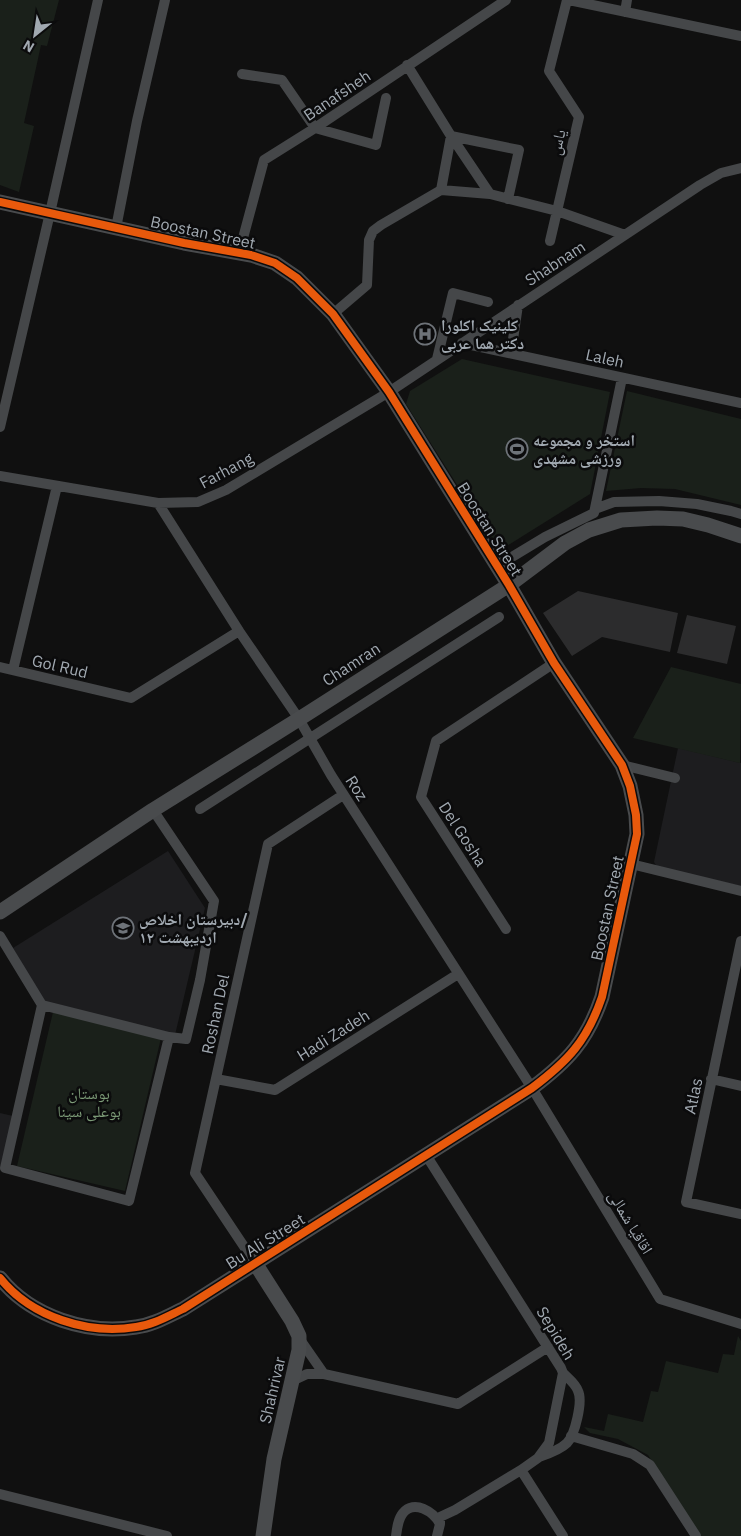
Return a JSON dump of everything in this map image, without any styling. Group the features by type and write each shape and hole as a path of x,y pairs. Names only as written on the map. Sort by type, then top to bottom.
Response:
{"street":[{"path":"0,427 98,0"},
{"path":"116,228 137,121 165,0"},
{"name":"Banafsheh","path":"239,253 264,160 506,0"},
{"path":"568,0 741,36"},
{"name":"یاس","path":"550,241 579,117 550,71 568,0"},
{"path":"625,12 628,0"},
{"path":"407,65 490,194"},
{"path":"242,74 282,80 315,128 376,145 386,98"},
{"path":"451,136 519,150 508,199"},
{"path":"442,190 451,136"},
{"name":"Shabnam","path":"389,392 700,185 721,174 741,168"},
{"path":"333,314 367,286 369,240 373,231 442,190 490,194 557,211 625,235"},
{"name":"Boostan Street","path":"0,202 251,255 275,263 297,278 333,314 389,392 509,585 554,663 622,765 630,786 636,815 637,834 602,997 595,1018 584,1038 569,1058 532,1088"},
{"path":"437,359 453,293 488,302"},
{"path":"510,353 518,305"},
{"name":"Laleh","path":"462,343 741,403"},
{"path":"497,566 544,537 594,513 622,378"},
{"name":"Farhang","path":"0,476 158,503 198,502 226,490 389,392"},
{"name":"Gol Rud","path":"57,486 13,670 131,698 239,631"},
{"path":"595,509 614,502 659,502 697,504 732,510 741,514"},
{"name":"Roz","path":"158,503 239,631 299,719 343,794 532,1088"},
{"name":"Chamran","path":"0,912 154,810 509,585 565,543 589,530 621,520 657,518 683,520 708,525 741,536"},
{"path":"200,809 499,617"},
{"name":"Del Gosha","path":"506,929 421,798 436,741 554,663"},
{"path":"0,667 13,670"},
{"path":"622,765 675,778"},
{"name":"Roshan Del","path":"255,1263 195,1173 268,844 343,794"},
{"path":"42,1006 169,1037 186,1039 200,980 214,901 154,810"},
{"path":"631,864 741,891"},
{"path":"0,936 42,1006 5,1168 129,1201 169,1037"},
{"name":"Atlas","path":"741,940 686,1202 741,1214"},
{"name":"Hadi Zadeh","path":"216,1079 275,1090 458,974"},
{"path":"712,1079 741,1086"},
{"name":"Bu Ali Street","path":"0,1278 15,1294 34,1308 54,1317 81,1325 116,1329 137,1327 159,1321 183,1309 532,1088"},
{"name":"اقاقیا شمالی","path":"532,1088 660,1299 741,1324"},
{"name":"Sepideh","path":"426,1155 563,1373 549,1443 538,1458 455,1510 440,1517 440,1524"},
{"name":"Shahrivar","path":"255,1263 292,1321 298,1336 299,1350 274,1459 263,1536"},
{"path":"298,1336 324,1374"},
{"path":"292,1381 307,1374 324,1374 458,1404 548,1347"},
{"path":"538,1458 567,1443 577,1416 580,1396 578,1390 563,1373"},
{"path":"571,1436 633,1454 650,1465 696,1536"},
{"path":"521,1470 563,1536"},
{"path":"0,1494 167,1536"},
{"path":"396,1536 398,1522 403,1513 411,1508 430,1511 435,1516 440,1524 437,1536"}],"shaded area":[{"path":"678,748 741,763 741,886 657,867 654,862"},
{"name":"دبیرستان اخلاص/ ۱۲ اردیبهشت","path":"168,851 205,908 175,1035 44,1002 13,948"},
{"path":"0,1113 13,1116 0,1169"}],"green space":[{"path":"0,0 59,0 47,46 41,45 24,123 34,126 19,192 0,185"},
{"name":"استخر و مجموعه ورزشی مشهدی","path":"462,359 610,392 590,494 499,551 406,404 410,391"},
{"path":"627,391 741,419 741,505 675,489 641,488 606,491"},
{"path":"671,667 741,684 740,763 633,738"},
{"name":"بوستان بوعلی سینا","path":"53,1012 161,1038 125,1191 17,1166"},
{"path":"738,1336 741,1341 741,1536 699,1536 648,1455 618,1439 590,1433 584,1427 604,1431 608,1414 643,1422 651,1391 658,1392 666,1361 718,1373 723,1354 734,1355"}],"building":[{"path":"578,591 678,613 670,652 602,637 572,656 543,613"},
{"path":"687,615 736,626 727,664 677,653"}],"cycle path":[{"path":"0,202 184,243 251,255 275,263 297,278 333,314 389,392 509,585 554,663 622,765 630,786 636,815 637,834 602,997 596,1012 590,1026 575,1049 556,1069 532,1088 183,1309 154,1322 142,1326 118,1329 80,1325 62,1320 44,1313 28,1303 13,1292 0,1278"}],"place":[{"name":"کلینیک اکلورا دکتر هما عربی","path":"425,334"},
{"name":"استخر و مجموعه ورزشی مشهدی","path":"517,449"},
{"name":"دبیرستان اخلاص/ ۱۲ اردیبهشت","path":"123,928"}]}
